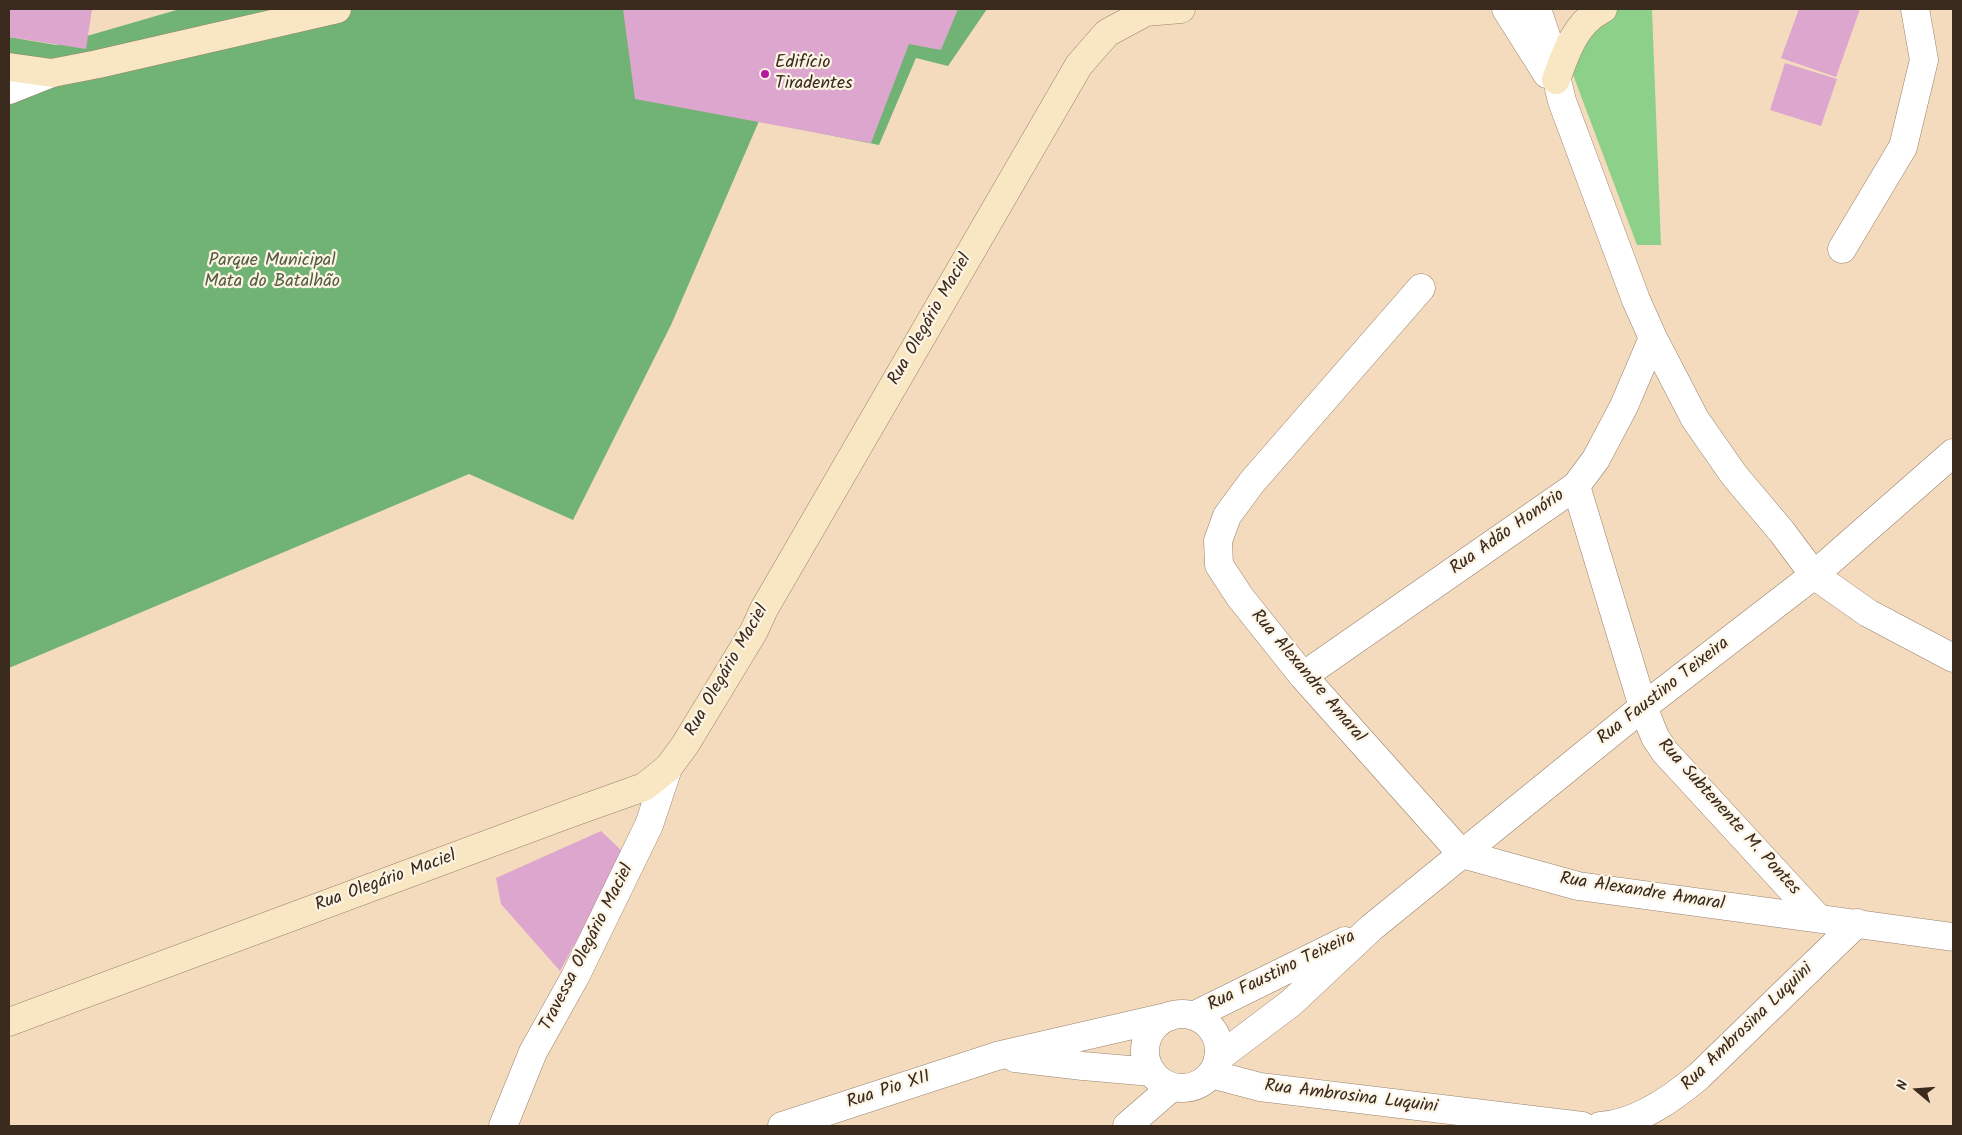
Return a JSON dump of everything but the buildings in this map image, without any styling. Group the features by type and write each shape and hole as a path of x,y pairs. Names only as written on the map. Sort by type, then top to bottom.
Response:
{"street":[{"path":"9,90 52,73 98,64 295,14 337,9"},
{"name":"Rua Olegário Maciel","path":"9,1022 644,787 668,768 686,745 754,631 764,609 1079,65 1107,33 1143,10 1181,9"},
{"path":"1506,9 1559,90"},
{"path":"1537,9 1548,42 1559,90 1608,228 1652,338 1695,419 1734,475 1782,532 1814,575 1868,613 1953,658"},
{"path":"1559,90 1566,52 1577,30 1594,14 1603,9"},
{"path":"1842,250 1903,147 1924,60 1915,9"},
{"path":"9,67 52,73"},
{"name":"Rua Alexandre Amaral","path":"1421,288 1252,482 1228,516 1218,541 1220,564 1240,597 1303,676 1462,854 1578,886 1953,937"},
{"name":"Rua Adão Honório","path":"1303,676 1576,486 1596,459 1624,406 1652,338"},
{"name":"Rua Faustino Teixeira","path":"1214,1066 1291,1003 1371,928 1643,707 1814,575 1953,453"},
{"name":"Rua Subtenente M. Pontes","path":"1576,486 1643,707 1655,737 1665,752 1817,917"},
{"name":"Travessa Olegário Maciel","path":"503,1126 533,1052 575,977 649,825 668,768"},
{"name":"Rua Ambrosina Luquini","path":"1600,1126 1613,1126 1677,1095 1857,923"},
{"name":"Rua Faustino Teixeira","path":"1182,1016 1371,928"},
{"path":"1182,1016 1201,1018 1210,1026 1216,1036 1219,1047 1214,1066 1197,1085 1185,1088 1162,1079 1147,1060 1146,1047 1149,1035 1156,1025 1182,1016"},
{"name":"Rua Pio XII","path":"782,1126 997,1056 1182,1016"},
{"name":"Rua Pio XII","path":"997,1056 1083,1066 1162,1079"},
{"name":"Rua Ambrosina Luquini","path":"1214,1066 1260,1087 1582,1126"},
{"path":"1127,1126 1162,1079"}],"green space":[{"name":"Parque Municipal Mata do Batalhão","path":"180,9 987,9 948,66 916,58 879,145 759,121 671,325 573,520 469,474 9,668 9,37 56,45"},
{"path":"1652,9 1661,245 1637,245 1572,72 1573,52 1614,10"}],"place":[{"name":"Edifício Tiradentes","path":"765,74"}]}
